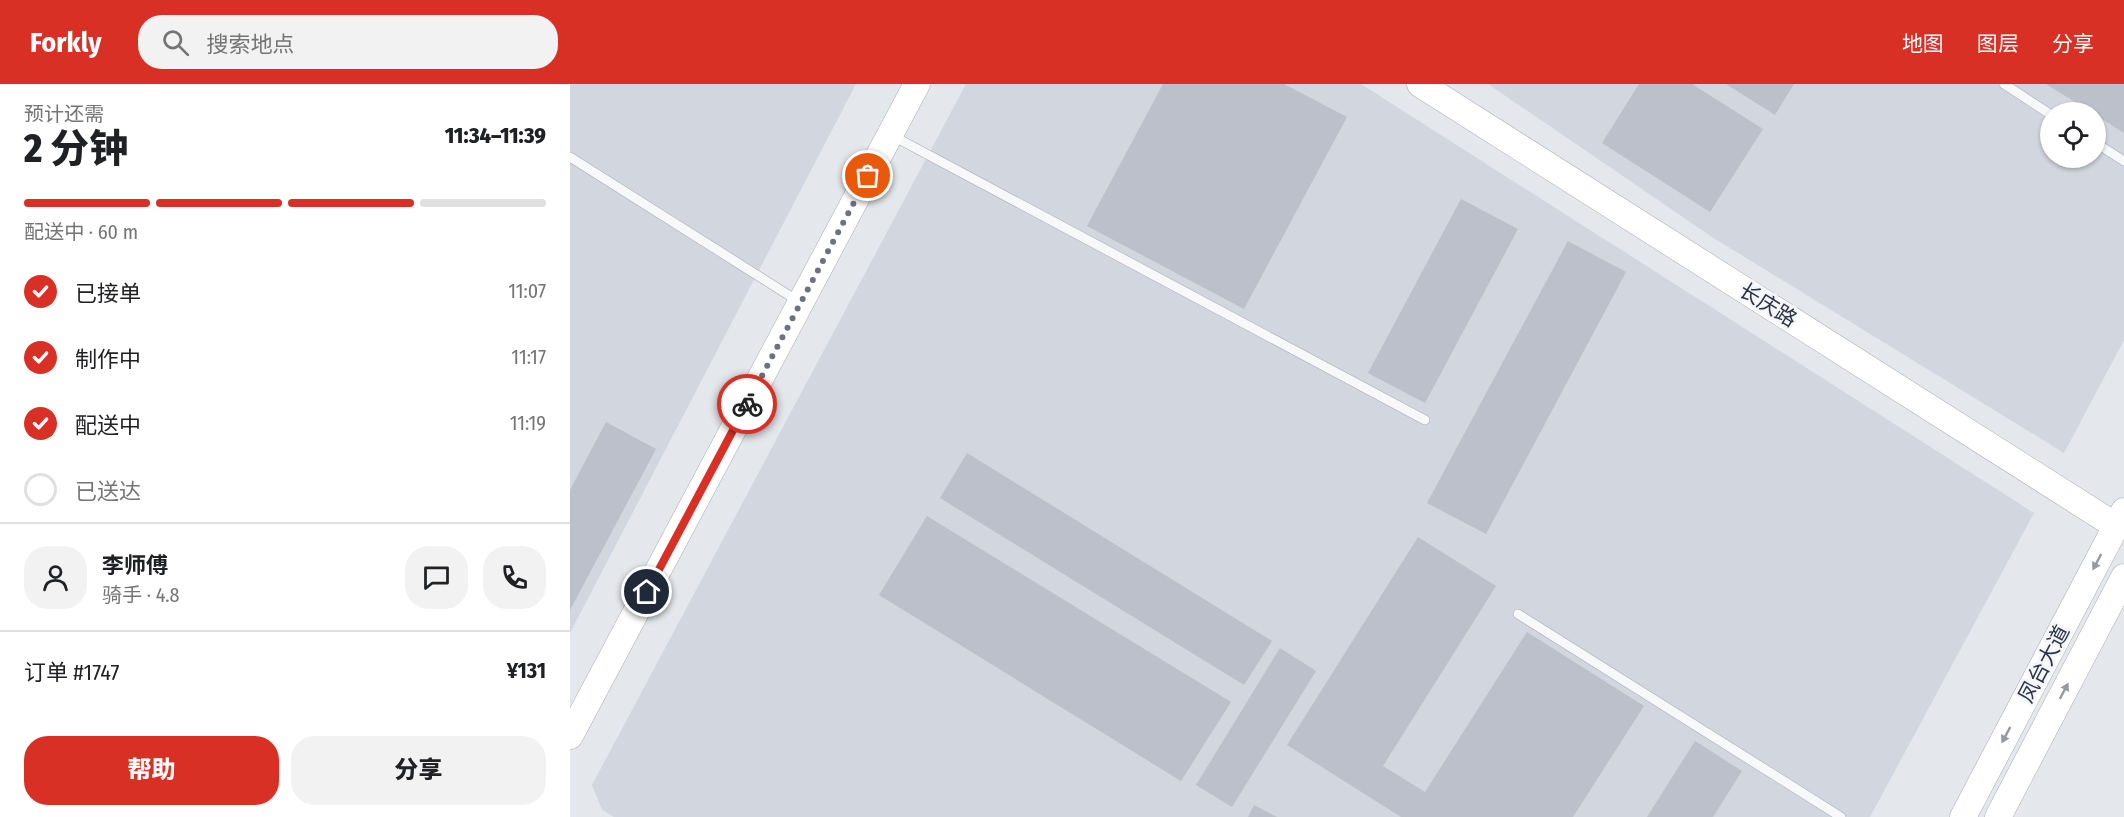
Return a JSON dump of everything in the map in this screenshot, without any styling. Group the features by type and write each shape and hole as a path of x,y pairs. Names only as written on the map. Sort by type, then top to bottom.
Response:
{"street":[{"path":"570,736 916,84"},
{"name":"长庆路","path":"1419,84 2120,518"},
{"name":"凤台大道","path":"1963,817 2120,518"},
{"name":"凤台大道","path":"1998,817 2124,577"}],"lane":[{"path":"2004,84 2040,107"},
{"path":"890,134 1425,420"},
{"path":"2106,149 2124,161"},
{"path":"570,157 800,303"},
{"path":"1518,614 1841,817"}],"shaded area":[{"path":"570,84 856,84 570,633"},
{"path":"966,84 1361,84 2034,513 1870,817 614,817 602,810 592,785"},
{"path":"1488,84 2124,84 2124,340 2064,453 1712,237"}],"building":[{"path":"1163,84 1284,84 1347,117 1244,309 1087,226"},
{"path":"1639,84 1692,84 1763,129 1710,212 1602,143"},
{"path":"1726,84 1794,84 1775,115"},
{"path":"2046,84 2124,84 2124,133 2106,121 2106,102 2075,102"},
{"path":"1461,199 1518,229 1425,403 1368,373"},
{"path":"1568,241 1626,272 1486,534 1427,503"},
{"path":"606,422 656,449 570,610 570,490"},
{"path":"967,453 1272,641 1244,685 940,498"},
{"path":"927,516 1231,702 1181,781 879,595"},
{"path":"1418,537 1496,586 1383,766 1425,792 1527,632 1644,706 1573,817 1401,817 1287,745"},
{"path":"1280,648 1316,671 1232,807 1196,785"},
{"path":"1695,741 1742,771 1713,817 1647,817"},
{"path":"1254,805 1277,817 1248,817"}],"way so far":[{"path":"747,404 868,176"}],"route":[{"path":"647,592 747,404"}]}
